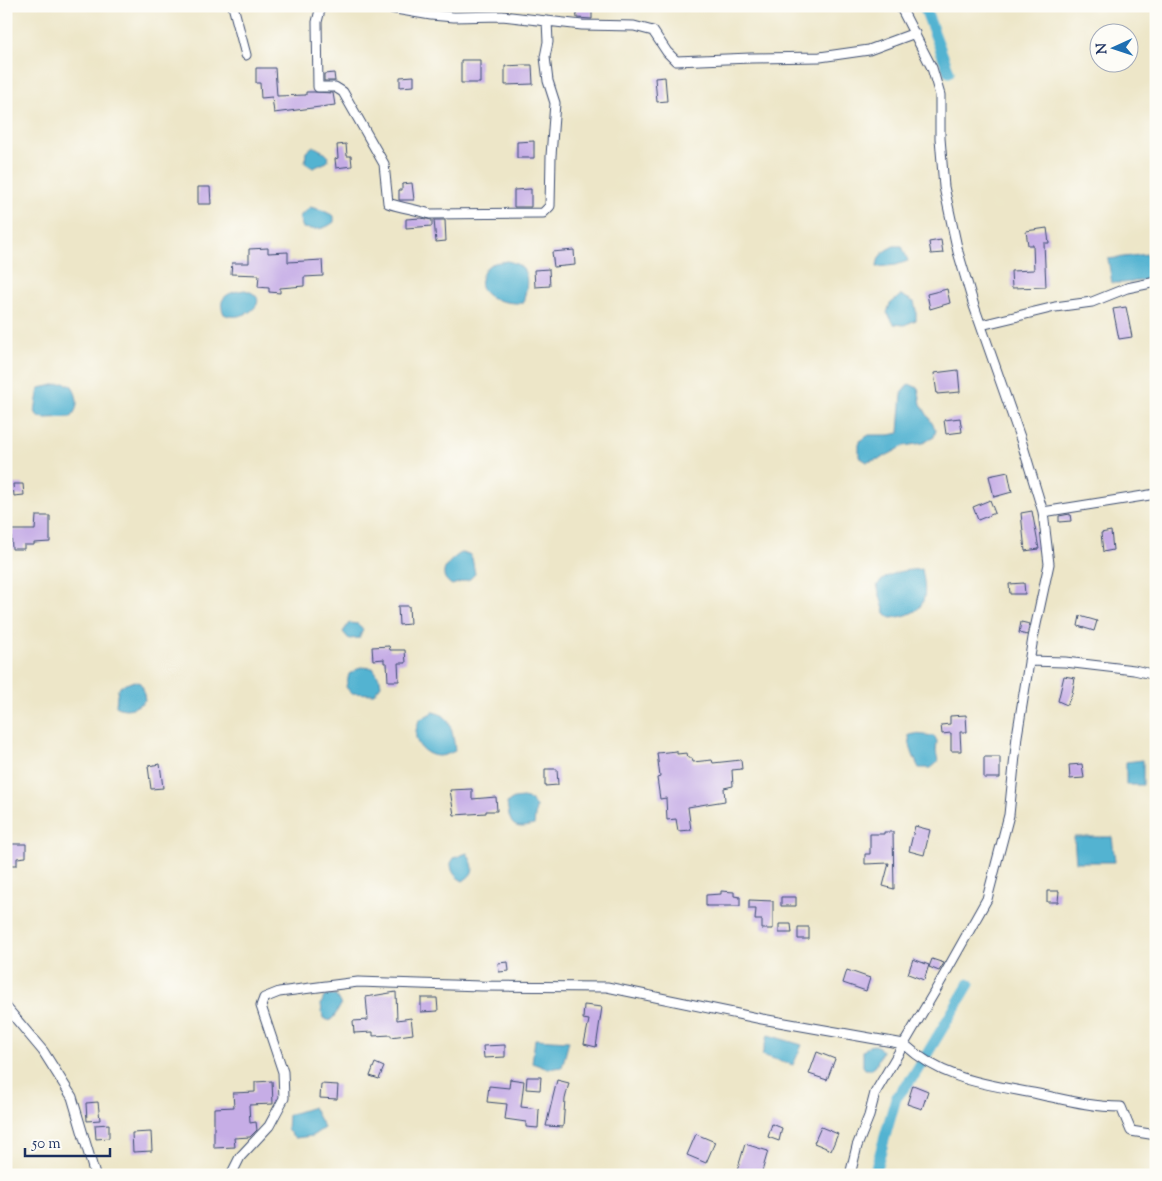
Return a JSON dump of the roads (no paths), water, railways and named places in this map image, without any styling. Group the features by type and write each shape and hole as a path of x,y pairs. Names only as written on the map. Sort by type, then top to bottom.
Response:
{"street":[{"path":"233,6 246,55"},
{"path":"321,6 316,22 318,87 335,87 343,92 384,164 388,203 430,214 543,213 550,206 555,103 548,81 545,57 548,42 547,21"},
{"path":"378,6 454,17 502,16 582,25 634,26 654,31 667,52 676,61 820,57 869,50 915,33"},
{"path":"850,1175 857,1146 869,1116 874,1093 987,899 1009,816 1017,736 1049,564 1043,512 1021,440 974,306 958,252 944,187 940,138 940,95 932,68 900,6"},
{"path":"981,325 1056,307 1092,302 1127,288 1156,282"},
{"path":"1043,512 1156,494"},
{"path":"1032,661 1065,662 1134,670 1156,676"},
{"path":"231,1175 240,1157 269,1126 284,1098 283,1072 261,1006 264,998 279,992 358,982 481,986 607,987 762,1019 904,1044 937,1068 963,1079 987,1086 1097,1107 1121,1107 1131,1131 1156,1135"},
{"path":"6,1007 43,1052 72,1097 95,1175"}],"water":[{"path":"313,146 329,157 327,162 313,168 305,163 306,152"},
{"path":"310,207 334,216 334,222 327,227 319,229 303,228 299,217"},
{"path":"894,246 902,246 908,261 896,265 877,267 882,254"},
{"path":"1147,254 1153,272 1146,280 1112,283 1108,259"},
{"path":"507,261 521,267 526,276 527,282 523,303 501,301 487,295 482,290 482,276 487,267 494,263"},
{"path":"245,290 254,294 257,299 257,304 253,309 240,316 224,314 222,308 223,299 234,292"},
{"path":"901,295 914,302 916,310 916,320 904,325 894,324 887,313 890,304"},
{"path":"64,383 72,386 77,398 77,406 71,417 38,417 35,411 39,388"},
{"path":"909,384 918,388 921,404 936,430 934,437 923,443 904,446 882,458 867,462 859,457 859,441 869,435 899,433 902,392"},
{"path":"461,553 469,554 472,558 475,574 470,579 452,585 447,581 444,572 452,559"},
{"path":"922,569 925,589 922,604 911,613 891,618 885,613 877,585 893,574"},
{"path":"349,623 358,624 363,630 359,638 349,639 343,632"},
{"path":"361,667 373,668 380,679 381,685 374,694 351,693 346,687 349,674"},
{"path":"135,681 140,683 143,688 145,700 131,708 124,709 116,706 119,688 124,684"},
{"path":"433,712 447,719 452,732 455,751 443,756 434,756 426,752 419,745 416,737 419,720"},
{"path":"909,735 934,736 937,741 938,762 931,768 919,768 917,764 909,739"},
{"path":"1143,760 1143,785 1126,785 1126,762"},
{"path":"523,798 531,800 536,807 534,825 520,827 513,824 509,816 507,803 514,799"},
{"path":"1074,837 1112,837 1115,862 1076,862"},
{"path":"467,853 473,869 471,875 463,881 454,874 451,863 454,858"},
{"path":"329,995 336,996 341,1005 334,1017 329,1021 323,1018 321,1004 324,997"},
{"path":"768,1035 802,1045 793,1065 762,1055"},
{"path":"535,1039 569,1041 562,1067 548,1069 532,1063"},
{"path":"869,1046 878,1046 882,1051 876,1065 871,1069 865,1069 863,1066 863,1051"},
{"path":"313,1107 324,1128 312,1136 295,1138 287,1130 288,1115"}],"waterway":[{"path":"924,6 949,72"},
{"path":"874,1175 896,1098 915,1074 969,984"}]}
